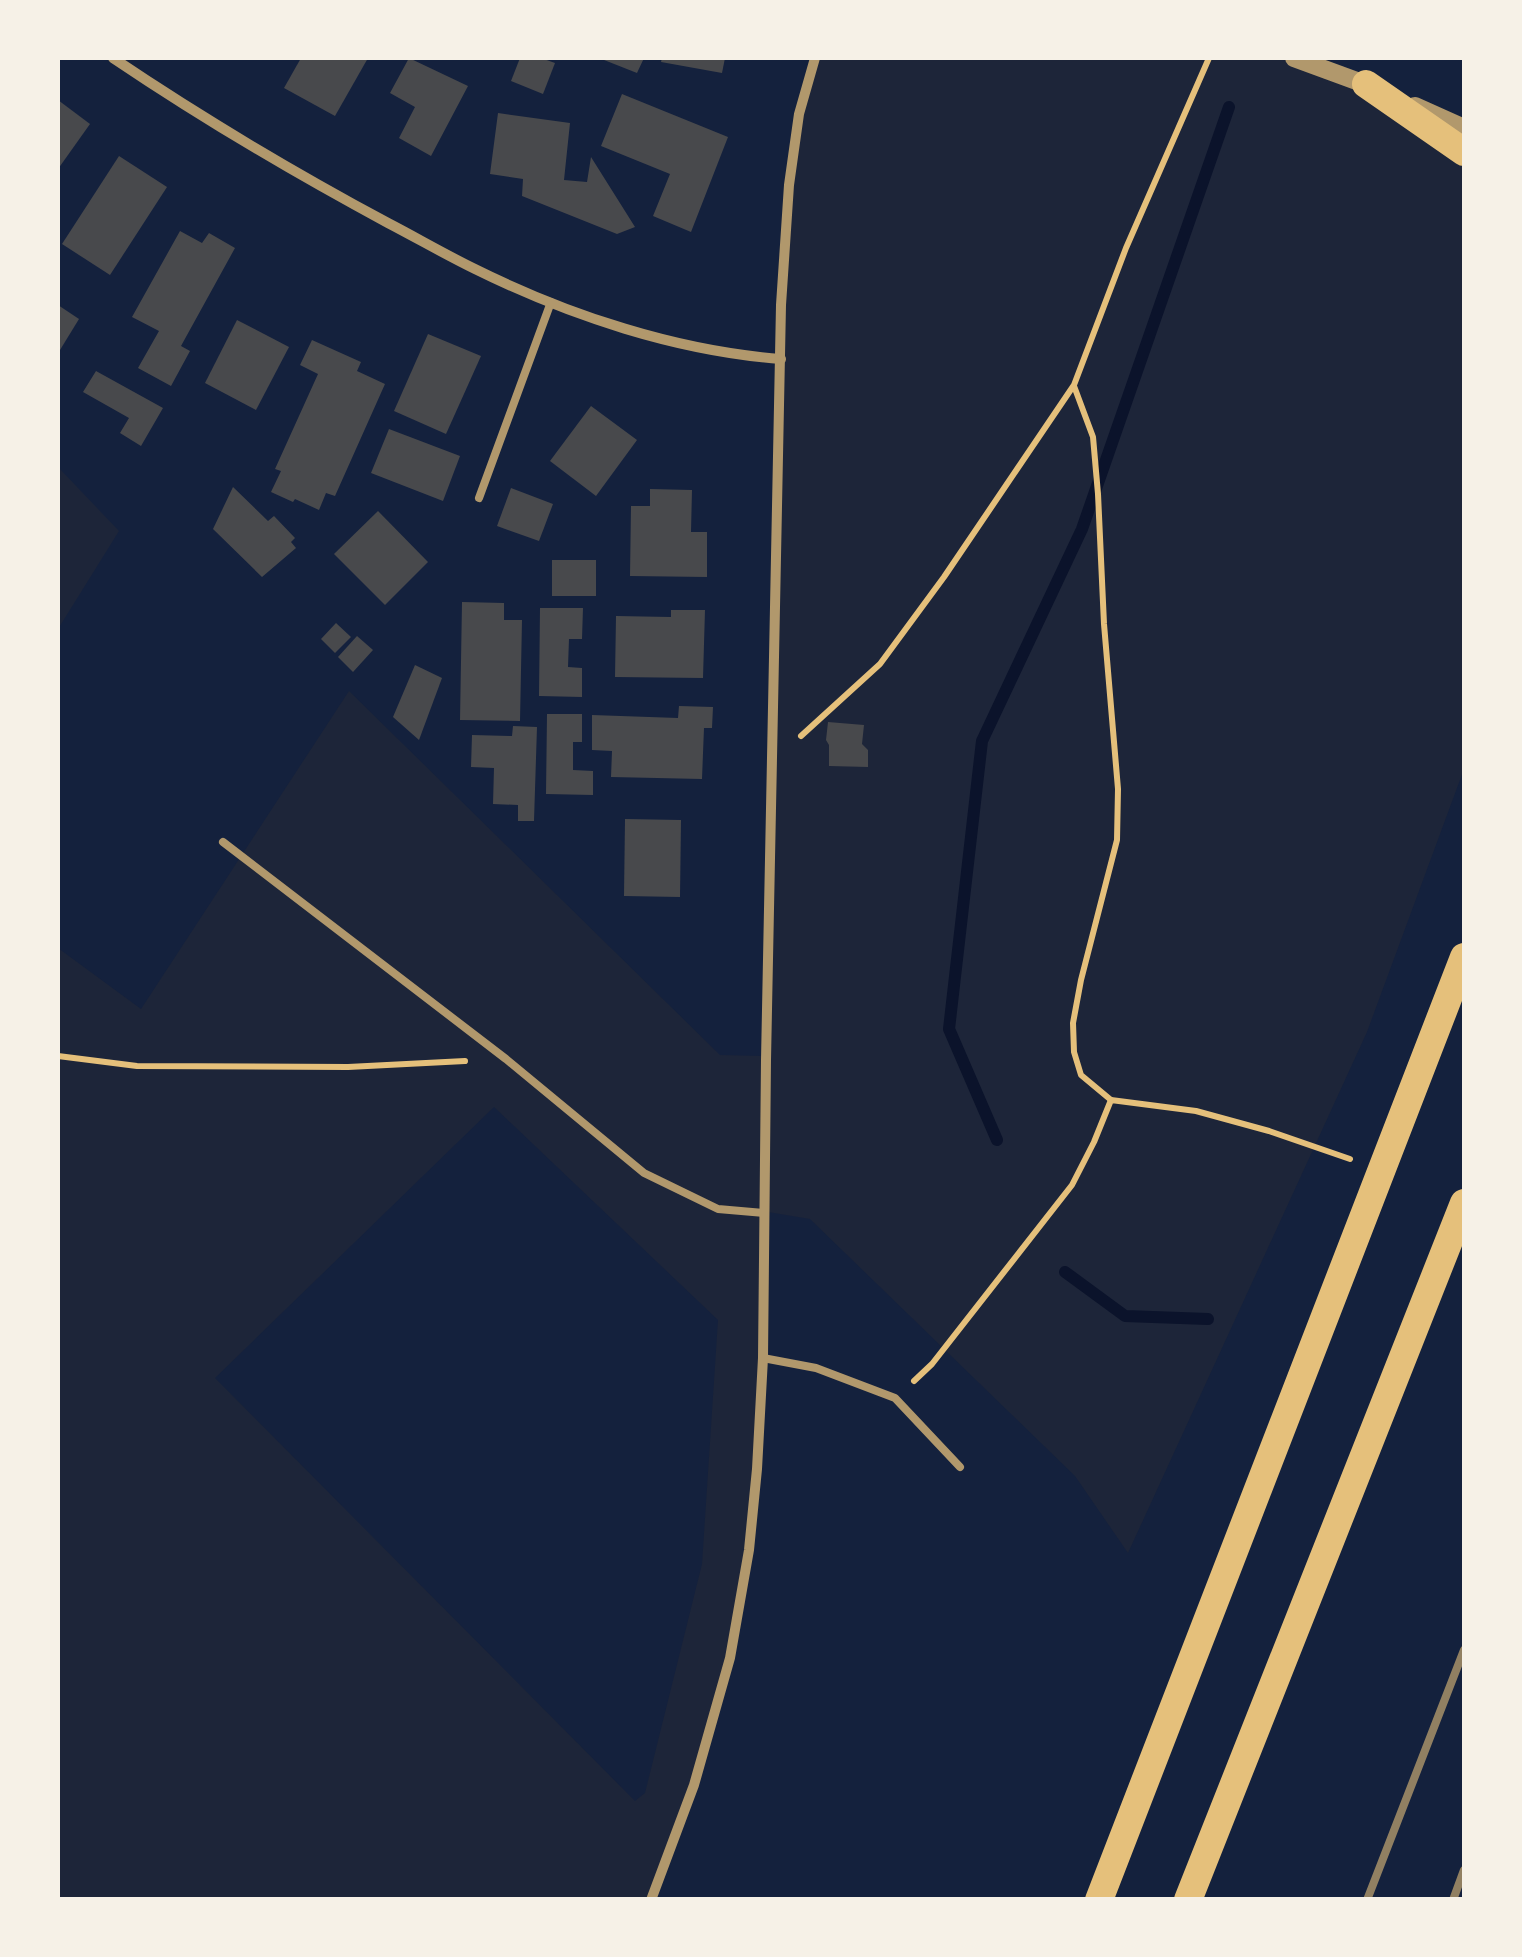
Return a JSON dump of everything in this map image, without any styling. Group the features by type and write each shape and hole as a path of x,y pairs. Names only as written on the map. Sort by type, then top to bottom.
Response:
{"highway":[{"path":"1366,84 1464,152"},
{"path":"1099,1900 1464,957"},
{"path":"1188,1900 1464,1203"}],"street":[{"path":"113,58 296,174 477,270 612,323 704,350 782,360"},
{"path":"651,1900 694,1785 730,1658 758,1469 781,306 789,185 799,114 816,58"},
{"path":"1294,58 1366,84 1464,128"}],"lane":[{"path":"479,498 551,302"},
{"path":"223,842 506,1060 644,1173 718,1209 765,1213"},
{"path":"763,1358 816,1368 895,1398 960,1467"}],"path":[{"path":"774,760 880,664 1074,385 1126,248 1209,58"},
{"path":"1074,385 1092,437 1118,789 1117,840 1081,980 1073,1023 1074,1052 1081,1075 1111,1100 1196,1111 1269,1132"},
{"path":"58,1056 137,1066 348,1067 506,1060"},
{"path":"895,1398 932,1364 1072,1185 1111,1100"}],"shaded area":[{"path":"814,58 1286,58 1360,86 1464,154 1464,769 1367,1032 1128,1553 1075,1476 810,1219 762,1211 756,1470 728,1658 692,1786 649,1899 58,1899 58,948 141,1009 349,691 720,1055 765,1056 788,185","holes":["494,1107 718,1320 702,1564 645,1793 635,1801 215,1378"]},
{"path":"58,467 119,531 58,629"}],"building":[{"path":"301,58 368,58 335,116 284,88"},
{"path":"409,58 468,86 431,156 399,138 415,107 390,93"},
{"path":"520,58 555,63 543,94 511,81"},
{"path":"599,58 644,58 637,73"},
{"path":"662,58 725,58 722,73 661,62"},
{"path":"622,94 728,137 691,232 653,216 670,174 601,146"},
{"path":"58,100 90,124 58,169"},
{"path":"498,113 570,123 564,180 587,182 591,157 635,227 617,234 522,196 523,179 490,174"},
{"path":"119,156 167,187 110,275 62,244"},
{"path":"180,231 202,243 209,233 235,248 181,346 190,351 171,386 138,368 159,331 132,317"},
{"path":"58,305 79,319 60,350 58,348"},
{"path":"237,320 289,347 256,410 205,383"},
{"path":"428,334 481,356 446,434 394,411"},
{"path":"312,340 361,362 357,371 385,384 335,496 326,493 319,510 271,492 281,471 275,469 318,374 300,365"},
{"path":"96,371 163,408 141,446 120,433 129,418 83,392"},
{"path":"591,406 637,440 596,496 550,461"},
{"path":"389,429 460,456 443,501 371,473"},
{"path":"233,487 268,521 274,516 295,538 291,542 296,548 262,577 213,529"},
{"path":"511,488 553,504 539,541 497,526"},
{"path":"650,489 692,490 691,532 707,532 707,577 630,576 631,506 650,506"},
{"path":"378,511 428,562 385,605 334,554"},
{"path":"552,560 596,560 596,596 552,596"},
{"path":"462,602 504,603 504,620 522,620 520,721 460,720"},
{"path":"540,608 583,608 582,639 569,639 568,667 582,668 582,697 539,696"},
{"path":"671,610 705,610 703,678 615,677 616,616 671,617"},
{"path":"336,623 351,637 335,653 321,639"},
{"path":"357,636 373,650 353,672 338,657"},
{"path":"415,665 442,678 419,740 393,717"},
{"path":"679,706 713,707 712,728 704,728 702,779 611,777 612,751 592,750 592,715 678,718"},
{"path":"547,714 582,714 582,742 573,742 573,770 593,771 593,795 546,794"},
{"path":"828,722 864,725 862,744 868,750 868,767 829,766"},
{"path":"513,726 537,727 534,821 518,821 518,805 493,804 494,768 471,767 472,735 512,736"},
{"path":"625,819 681,820 680,897 624,896"}],"waterway":[{"path":"997,1140 949,1029 982,741 1082,529 1229,107"},
{"path":"1065,1272 1125,1316 1208,1319"}],"railway":[{"path":"1367,1900 1464,1650"},
{"path":"1453,1900 1464,1870"}]}
